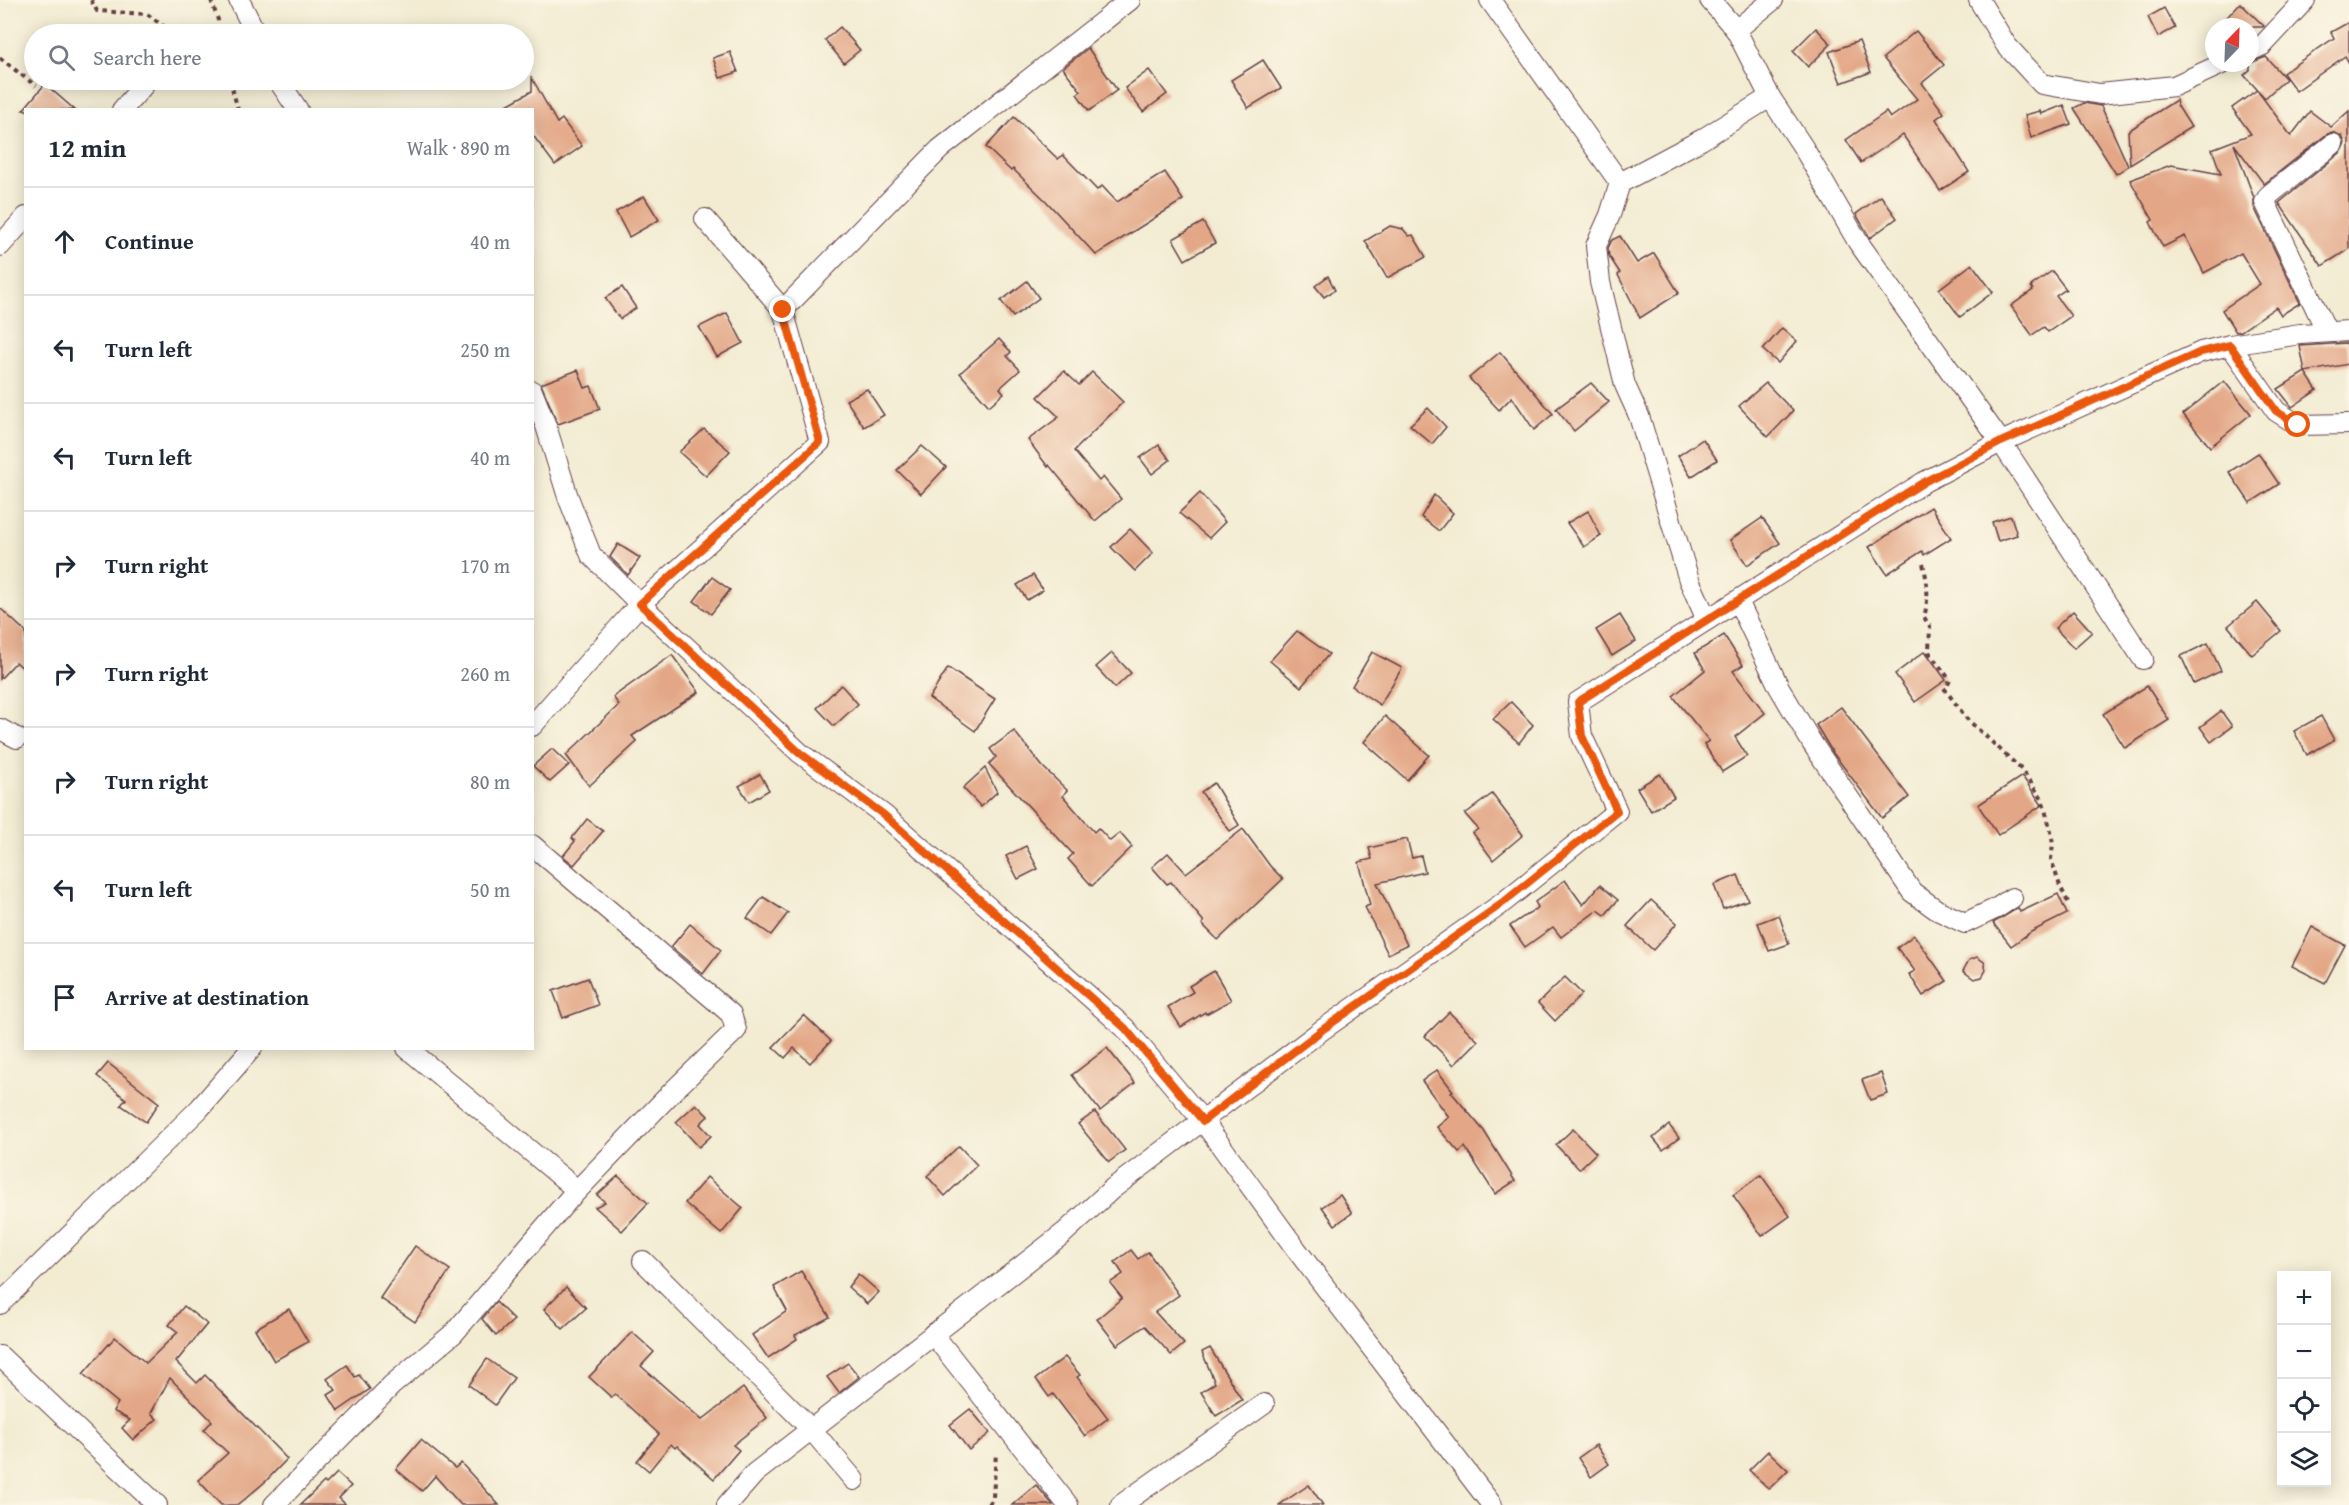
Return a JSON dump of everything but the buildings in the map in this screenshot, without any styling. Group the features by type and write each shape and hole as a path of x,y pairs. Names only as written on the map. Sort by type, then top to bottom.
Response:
{"street":[{"path":"239,0 251,24"},
{"path":"783,310 940,149 1130,0"},
{"path":"1490,0 1620,183"},
{"path":"1710,0 1736,30 1770,97 1803,147 1858,242 2001,442 2142,658"},
{"path":"1736,30 1773,0"},
{"path":"1979,0 2006,45 2042,84 2100,94 2174,86 2205,72"},
{"path":"2259,47 2305,0"},
{"path":"124,108 140,90"},
{"path":"285,90 297,108"},
{"path":"1707,620 1689,580 1640,416 1625,385 1600,282 1596,246 1610,215 1620,183 1701,140 1770,97"},
{"path":"2327,332 2265,202 2269,195 2333,144"},
{"path":"3,235 24,219"},
{"path":"534,724 640,604 820,442 783,310 705,219"},
{"path":"727,1505 755,1473 1064,1233 1112,1189 1322,1030 1500,905 1617,811 1582,736 1578,702 1924,482 2001,442 2201,352 2300,334 2349,331"},
{"path":"2230,345 2276,411 2298,425 2349,424"},
{"path":"534,396 546,426 568,497 591,555 640,604 800,753 884,815 1125,1028 1203,1121 1296,1249 1492,1505"},
{"path":"1738,601 1779,687 1812,743 1912,892 1936,910 1965,923 2012,898"},
{"path":"0,729 17,738"},
{"path":"274,1505 392,1385 454,1333 577,1190 736,1030 731,1014 534,847"},
{"path":"0,1304 199,1109 250,1050"},
{"path":"408,1050 577,1190"},
{"path":"643,1261 811,1429 854,1480"},
{"path":"933,1334 1068,1505"},
{"path":"0,1356 156,1505"},
{"path":"1121,1505 1264,1404"}],"path":[{"path":"91,0 97,11 147,14 160,24"},
{"path":"211,0 219,24"},
{"path":"0,58 24,77"},
{"path":"233,90 237,108"},
{"path":"1923,564 1928,605 1924,617 1930,627 1929,652 1950,680 1945,690 1968,719 2022,770 2042,799 2052,831 2051,859 2068,902"},
{"path":"990,1505 993,1497 996,1453"}],"route":[{"path":"783,310 820,442 640,604 800,753 884,815 1125,1028 1203,1121 1322,1030 1500,905 1617,811 1582,736 1578,702 1924,482 2001,442 2201,352 2230,345 2276,411 2298,425"}]}
